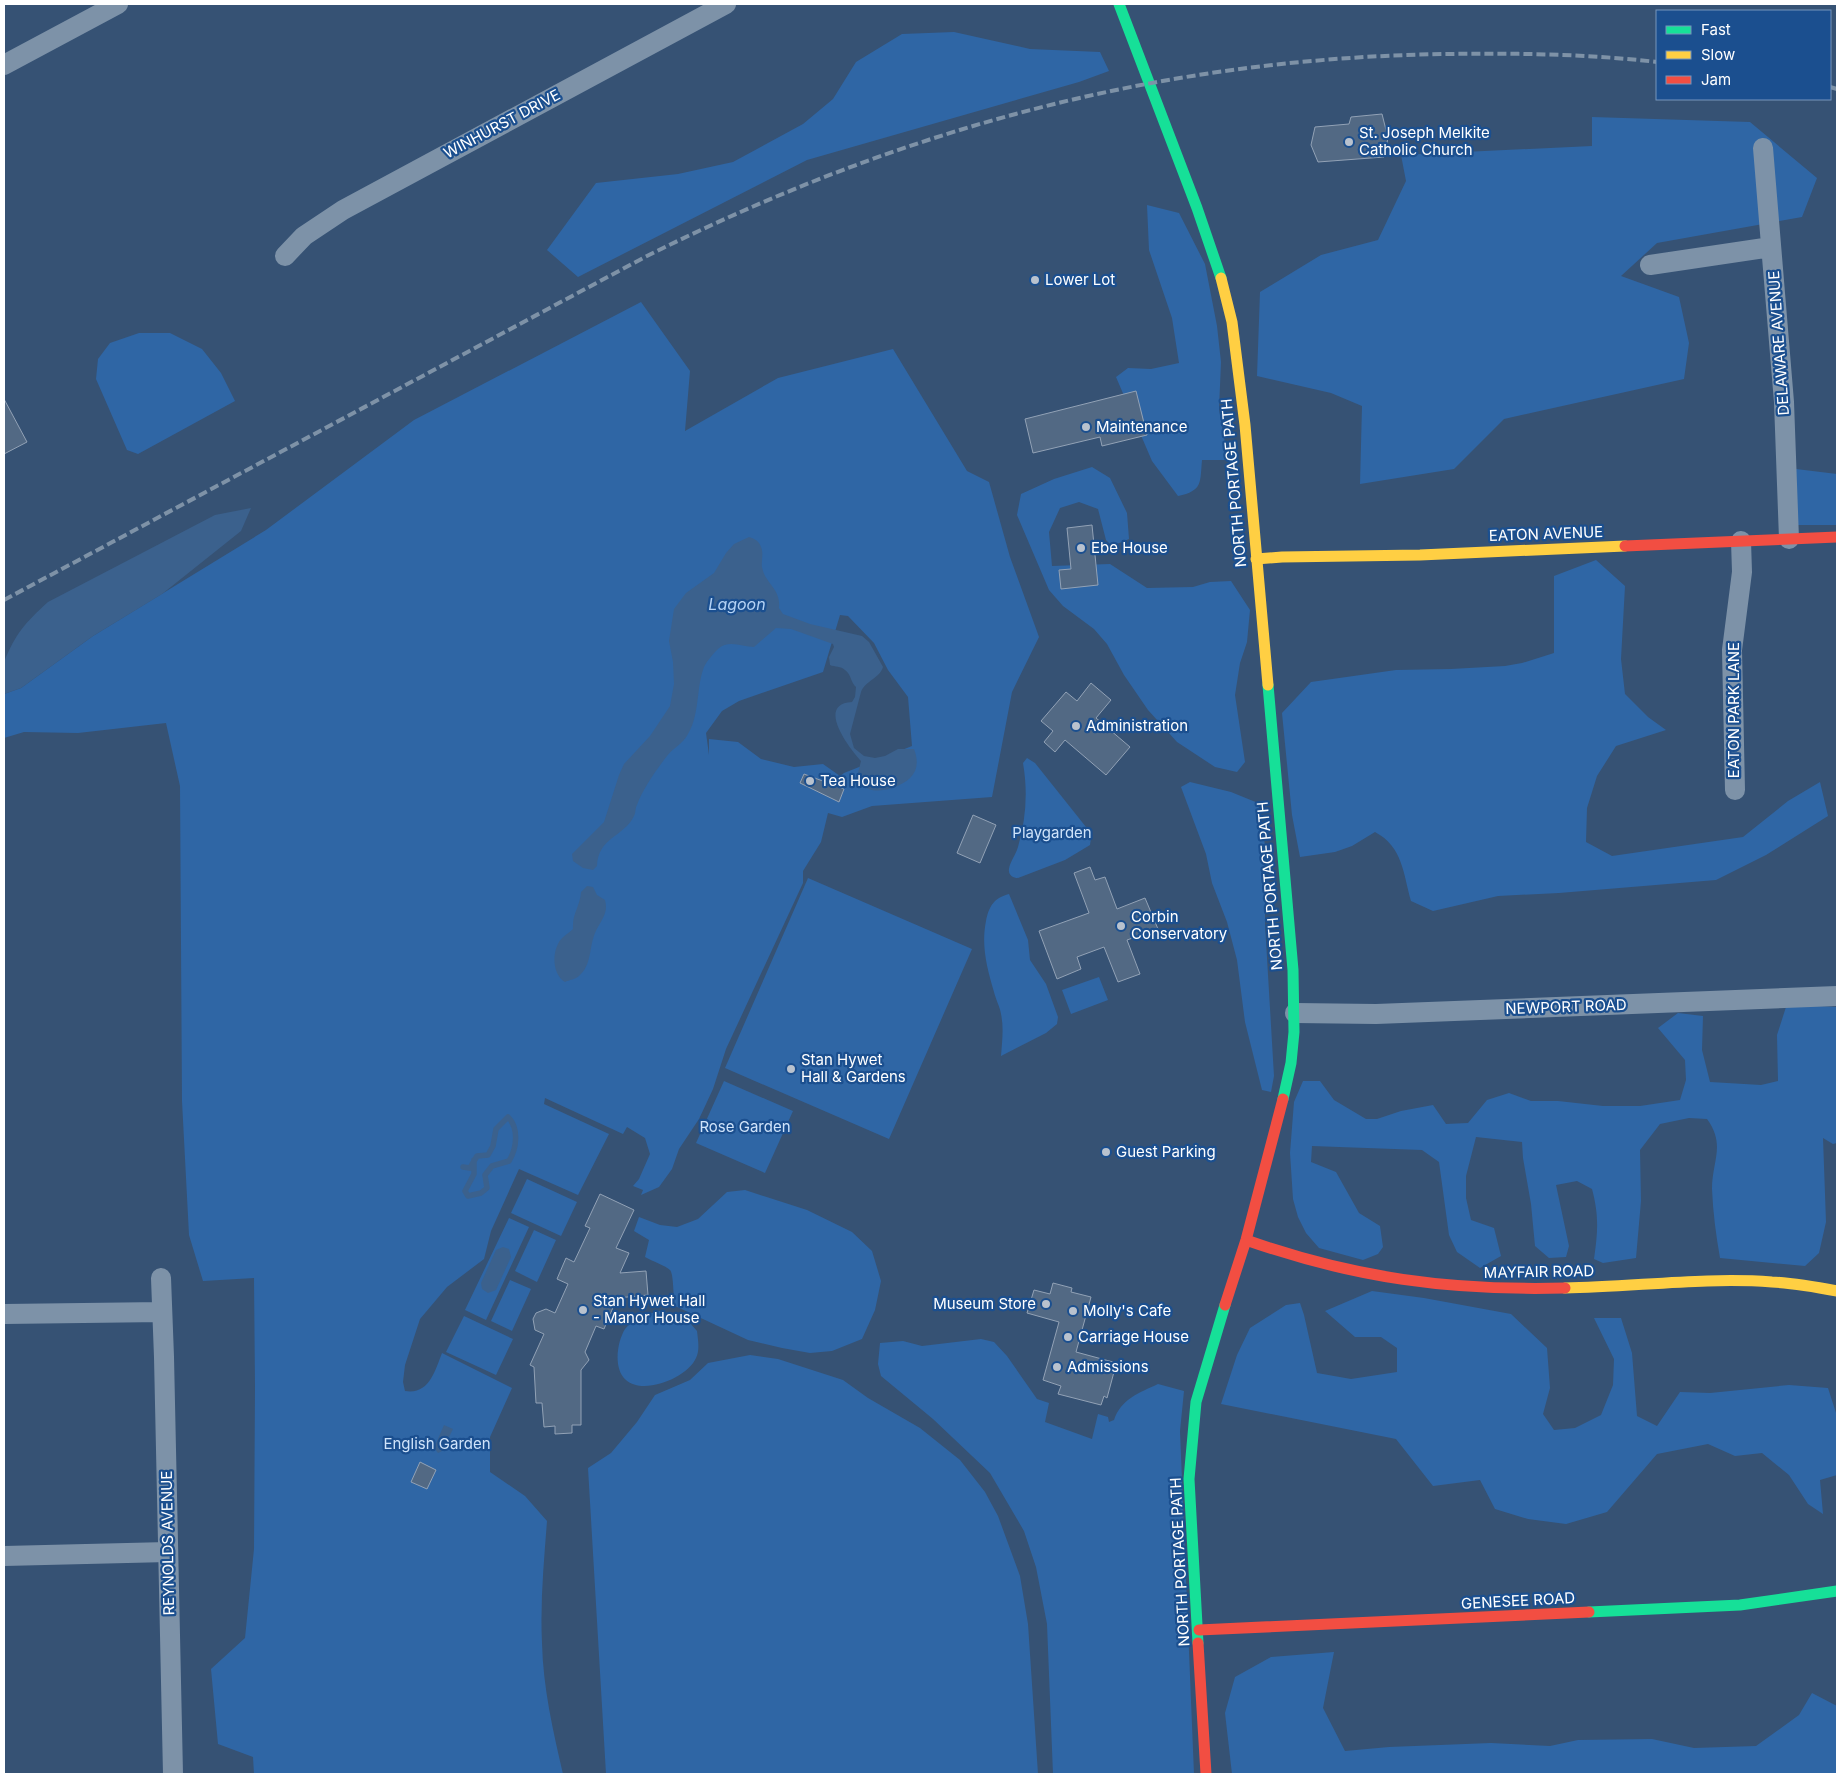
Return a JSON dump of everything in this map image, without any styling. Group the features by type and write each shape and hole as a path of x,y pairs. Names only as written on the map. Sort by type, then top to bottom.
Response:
{"street":[{"path":"4,65 118,4"},
{"name":"WINHURST DRIVE","path":"285,256 304,236 343,210 726,4"},
{"name":"NORTH PORTAGE PATH","path":"1119,4 1220,272 1232,322 1245,425 1293,970 1295,1014 1291,1063 1285,1092 1246,1240 1210,1351 1196,1402 1189,1478 1206,1774"},
{"name":"DELAWARE AVENUE","path":"1763,148 1784,402 1789,539"},
{"path":"1650,266 1771,247"},
{"name":"EATON AVENUE","path":"1256,559 1420,555 1837,537"},
{"name":"EATON PARK LANE","path":"1735,790 1732,650 1742,572 1741,541"},
{"name":"NEWPORT ROAD","path":"1295,1014 1395,1013 1837,996"},
{"name":"MAYFAIR ROAD","path":"1246,1240 1276,1252 1332,1268 1435,1286 1494,1290 1572,1288 1684,1281 1776,1282 1837,1291"},
{"name":"REYNOLDS AVENUE","path":"161,1278 173,1774"},
{"path":"4,1314 162,1312"},
{"path":"4,1556 168,1552"},
{"name":"GENESEE ROAD","path":"1199,1630 1740,1605 1837,1591"}],"green space":[{"path":"954,32 1030,49 1100,52 1109,71 1079,82 807,160 578,277 547,250 596,183 678,174 733,162 803,124 833,99 856,62 902,34"},
{"path":"1592,117 1750,122 1817,178 1802,217 1657,243 1621,276 1679,297 1689,343 1684,379 1504,419 1454,469 1360,484 1362,406 1331,393 1257,376 1260,292 1321,255 1378,240 1406,181 1401,155 1592,146"},
{"path":"1147,205 1179,213 1205,264 1217,326 1221,362 1219,409 1228,460 1202,460 1199,484 1192,491 1178,496 1152,461 1116,377 1128,368 1151,369 1179,363 1172,318 1149,250"},
{"name":"English Garden","path":"641,302 690,371 685,431 778,378 893,349 967,471 989,482 1010,557 1039,637 1012,692 992,797 872,806 842,817 828,813 821,842 803,871 803,883 726,1049 713,1089 699,1119 679,1149 672,1169 659,1187 641,1195 643,1190 633,1186 639,1179 650,1154 645,1138 627,1127 623,1134 545,1098 544,1104 609,1134 578,1195 519,1169 491,1231 484,1259 447,1287 420,1319 405,1365 403,1382 405,1391 420,1389 430,1380 442,1353 512,1388 490,1437 490,1472 525,1496 547,1521 542,1597 544,1676 563,1774 254,1774 253,1757 218,1744 211,1669 245,1638 254,1549 254,1278 203,1281 189,1235 182,1101 180,786 166,723 78,733 24,732 4,738 4,694 21,688 93,636 266,530 414,420","holes":["840,615 848,616 874,643 888,670 908,697 912,746 840,776 823,764 794,767 761,759 738,742 709,739 709,755 706,733 722,711 739,701 823,672"]},
{"path":"139,333 170,333 202,349 221,373 235,401 138,454 127,450 96,379 98,359 110,343"},
{"path":"1092,467 1110,478 1127,513 1129,539 1112,546 1106,540 1098,509 1079,502 1060,508 1049,532 1052,566 1110,564 1147,588 1193,587 1210,582 1231,581 1250,610 1247,642 1240,663 1235,695 1245,762 1237,772 1215,767 1177,742 1148,710 1124,675 1107,644 1094,629 1063,606 1049,590 1017,515 1021,494 1054,479"},
{"path":"1796,469 1837,474 1837,525 1797,525"},
{"path":"1596,560 1625,586 1621,659 1625,694 1648,717 1666,730 1616,746 1597,776 1587,808 1586,842 1612,856 1743,837 1788,801 1820,782 1828,816 1766,855 1716,880 1498,896 1433,911 1411,901 1397,853 1384,838 1375,832 1352,846 1335,852 1300,857 1292,815 1282,713 1311,682 1396,670 1505,666 1554,653 1554,576"},
{"name":"Playgarden","path":"1027,758 1035,763 1086,827 1091,838 1090,845 1065,860 1016,878 1010,874 1009,869 1018,847 1023,826 1026,795 1023,763"},
{"path":"1190,782 1231,792 1258,803 1267,857 1265,924 1274,1076 1271,1092 1262,1090 1245,1022 1237,960 1227,922 1212,883 1206,854 1181,787"},
{"path":"808,878 972,949 889,1139 725,1068"},
{"path":"1009,894 1028,940 1030,960 1046,984 1058,1017 1057,1024 1046,1033 1001,1056 1002,1019 987,966 984,939 986,921 993,903"},
{"path":"1099,977 1108,1000 1071,1014 1062,990"},
{"path":"1786,1007 1837,1007 1837,1143 1833,1144 1823,1138 1826,1222 1819,1253 1805,1266 1720,1258 1712,1189 1717,1145 1713,1128 1707,1119 1689,1118 1660,1124 1640,1150 1641,1201 1636,1258 1603,1263 1594,1259 1597,1224 1596,1207 1592,1189 1577,1181 1556,1185 1569,1246 1566,1257 1549,1258 1535,1246 1522,1142 1476,1137 1466,1176 1466,1198 1471,1220 1494,1228 1501,1256 1480,1268 1457,1252 1449,1235 1439,1162 1422,1150 1312,1146 1311,1162 1336,1172 1359,1213 1380,1226 1383,1247 1378,1254 1363,1260 1319,1248 1306,1233 1298,1217 1293,1199 1290,1153 1294,1102 1303,1081 1320,1081 1334,1100 1366,1119 1377,1119 1401,1111 1433,1105 1446,1124 1468,1123 1487,1100 1509,1093 1531,1101 1558,1101 1603,1106 1640,1106 1680,1100 1686,1080 1685,1060 1658,1028 1678,1013 1703,1016 1702,1050 1710,1082 1761,1085 1778,1081 1777,1035"},
{"name":"Rose Garden","path":"724,1081 793,1111 765,1173 696,1143"},
{"path":"527,1179 577,1202 561,1236 511,1213"},
{"path":"745,1190 807,1210 852,1232 872,1251 881,1281 875,1310 862,1339 832,1351 810,1353 748,1340 675,1306 670,1270 645,1257 649,1240 634,1231 639,1217 660,1225 677,1227 698,1219 727,1192"},
{"path":"509,1218 529,1227 486,1320 465,1310"},
{"path":"534,1230 556,1240 537,1282 515,1271"},
{"path":"510,1280 531,1289 512,1331 491,1321"},
{"path":"1372,1291 1424,1298 1511,1314 1547,1348 1550,1388 1543,1414 1554,1430 1575,1428 1601,1415 1613,1385 1614,1359 1594,1318 1621,1318 1632,1353 1637,1416 1657,1426 1680,1392 1710,1393 1789,1385 1828,1388 1837,1416 1837,1475 1820,1480 1823,1514 1808,1504 1789,1475 1762,1453 1735,1456 1708,1444 1657,1454 1607,1512 1566,1524 1528,1519 1495,1509 1480,1480 1433,1486 1396,1439 1221,1404 1237,1355 1250,1328 1286,1305 1300,1303 1317,1373 1351,1379 1397,1372 1397,1348 1381,1337 1355,1337 1325,1311"},
{"path":"659,1311 689,1322 697,1331 698,1352 696,1358 684,1372 675,1378 654,1385 643,1386 634,1384 626,1380 619,1369 618,1348 622,1334 632,1322 645,1315"},
{"path":"464,1316 513,1339 496,1375 446,1352"},
{"path":"981,1339 994,1342 1007,1356 1037,1399 1049,1403 1045,1422 1092,1439 1098,1414 1108,1417 1109,1422 1114,1420 1126,1402 1158,1384 1184,1391 1180,1431 1194,1774 1053,1774 1047,1624 1036,1567 1024,1531 990,1473 933,1419 881,1376 878,1364 880,1343 903,1341 922,1346"},
{"path":"750,1355 778,1359 843,1380 868,1398 920,1428 960,1460 985,1492 998,1516 1020,1576 1028,1624 1038,1774 606,1774 588,1468 611,1453 637,1422 655,1395 690,1380 708,1363"},
{"path":"1334,1652 1323,1708 1345,1751 1389,1747 1491,1743 1550,1746 1578,1740 1652,1739 1694,1748 1756,1746 1799,1715 1812,1693 1837,1706 1837,1774 1232,1774 1225,1713 1235,1677 1271,1657"}],"water":[{"path":"251,508 241,531 162,594 93,636 21,688 4,694 3,666 8,652 22,629 48,602 215,515"},
{"name":"Lagoon","path":"749,537 756,540 760,545 764,573 778,596 779,608 783,614 810,624 862,636 869,642 883,667 879,674 861,692 850,734 854,748 864,756 875,758 885,756 898,749 914,749 917,763 914,774 899,785 878,791 866,788 859,783 857,777 861,761 844,738 836,718 836,710 841,705 852,702 855,697 856,687 845,670 830,665 829,657 834,647 833,644 791,629 776,628 754,647 727,644 718,649 710,658 704,667 692,726 686,737 667,756 650,780 639,799 635,815 630,823 602,849 598,856 597,866 593,870 583,868 573,861 572,854 604,822 624,764 650,736 670,706 674,684 673,662 669,641 674,609 686,593 714,573 734,544"},
{"path":"587,886 593,887 597,895 605,900 606,909 593,938 586,967 578,977 565,982 556,970 554,959 556,949 563,937 573,929 581,892"},
{"path":"503,1247 509,1249 511,1257 496,1290 488,1293 482,1289 481,1283 496,1250"},
{"path":"444,1425 453,1429 442,1451 438,1453 434,1448"}],"building":[{"name":"St. Joseph Melkite Catholic Church","path":"1382,114 1388,138 1384,157 1318,162 1311,145 1315,127 1349,124 1351,117"},
{"name":"Maintenance","path":"1136,391 1147,435 1102,446 1100,437 1033,453 1025,419"},
{"path":"4,399 27,442 4,454"},
{"name":"Ebe House","path":"1092,525 1098,585 1061,589 1059,570 1071,569 1067,528"},
{"name":"Administration","path":"1091,683 1111,700 1096,718 1130,747 1106,775 1065,740 1055,752 1044,742 1053,731 1041,721 1066,692 1077,701"},
{"path":"804,774 844,789 839,802 800,783"},
{"path":"973,815 996,825 980,863 957,853"},
{"name":"Corbin Conservatory","path":"1090,867 1095,880 1105,877 1117,909 1145,898 1158,929 1127,940 1140,974 1118,982 1104,947 1077,957 1081,969 1057,979 1039,931 1089,913 1074,873"},
{"name":"Stan Hywet Hall - Manor House","path":"600,1194 634,1210 616,1248 629,1253 620,1273 646,1271 648,1295 617,1298 604,1329 596,1326 585,1352 589,1360 581,1370 581,1425 572,1425 572,1433 555,1434 555,1426 544,1427 542,1403 536,1403 534,1367 530,1365 544,1334 535,1330 533,1319 536,1313 546,1309 555,1313 568,1284 557,1279 566,1258 574,1262 590,1228 585,1226"},
{"name":"Carriage House","path":"1053,1283 1072,1288 1071,1292 1091,1297 1076,1352 1113,1362 1110,1371 1114,1372 1107,1398 1104,1396 1101,1405 1058,1394 1061,1386 1043,1380 1059,1322 1027,1313 1034,1290 1050,1294"},
{"path":"420,1462 436,1470 427,1489 411,1482"}],"waterway":[{"path":"463,1167 470,1168 477,1156 488,1155 493,1146 496,1129 508,1117 514,1127 516,1138 512,1156 509,1161 492,1166 485,1175 487,1188 481,1193 468,1196 465,1191 474,1174 474,1160"}],"railway":[{"path":"4,600 645,257 741,212 838,172 936,138 1034,109 1135,86 1237,69 1341,59 1447,54 1605,57 1656,62"},
{"path":"1831,87 1837,89"}],"traffic: fast":[{"path":"1119,4 1197,208 1221,278"},
{"path":"1268,685 1293,970 1294,1032 1291,1063 1283,1099"},
{"path":"1198,1643 1189,1479 1196,1402 1225,1305"},
{"path":"1589,1612 1740,1605 1837,1591"}],"traffic: slow":[{"path":"1221,278 1232,322 1245,425 1268,685"},
{"path":"1256,559 1420,555 1625,546"},
{"path":"1565,1288 1694,1281 1746,1281 1788,1283 1837,1291"}],"traffic: jam":[{"path":"1625,546 1837,537"},
{"path":"1225,1305 1246,1240 1283,1099"},
{"path":"1246,1240 1325,1264 1403,1279 1482,1287 1565,1288"},
{"path":"1199,1630 1589,1612"},
{"path":"1198,1643 1206,1774"}],"place":[{"name":"St. Joseph Melkite Catholic Church","path":"1349,142"},
{"name":"Lower Lot","path":"1035,280"},
{"name":"Maintenance","path":"1086,427"},
{"name":"Ebe House","path":"1081,548"},
{"name":"Administration","path":"1076,726"},
{"name":"Tea House","path":"810,781"},
{"name":"Corbin Conservatory","path":"1121,926"},
{"name":"Stan Hywet Hall & Gardens","path":"791,1069"},
{"name":"Guest Parking","path":"1106,1152"},
{"name":"Museum Store","path":"1046,1304"},
{"name":"Stan Hywet Hall - Manor House","path":"583,1310"},
{"name":"Molly's Cafe","path":"1073,1311"},
{"name":"Carriage House","path":"1068,1337"},
{"name":"Admissions","path":"1057,1367"}]}
